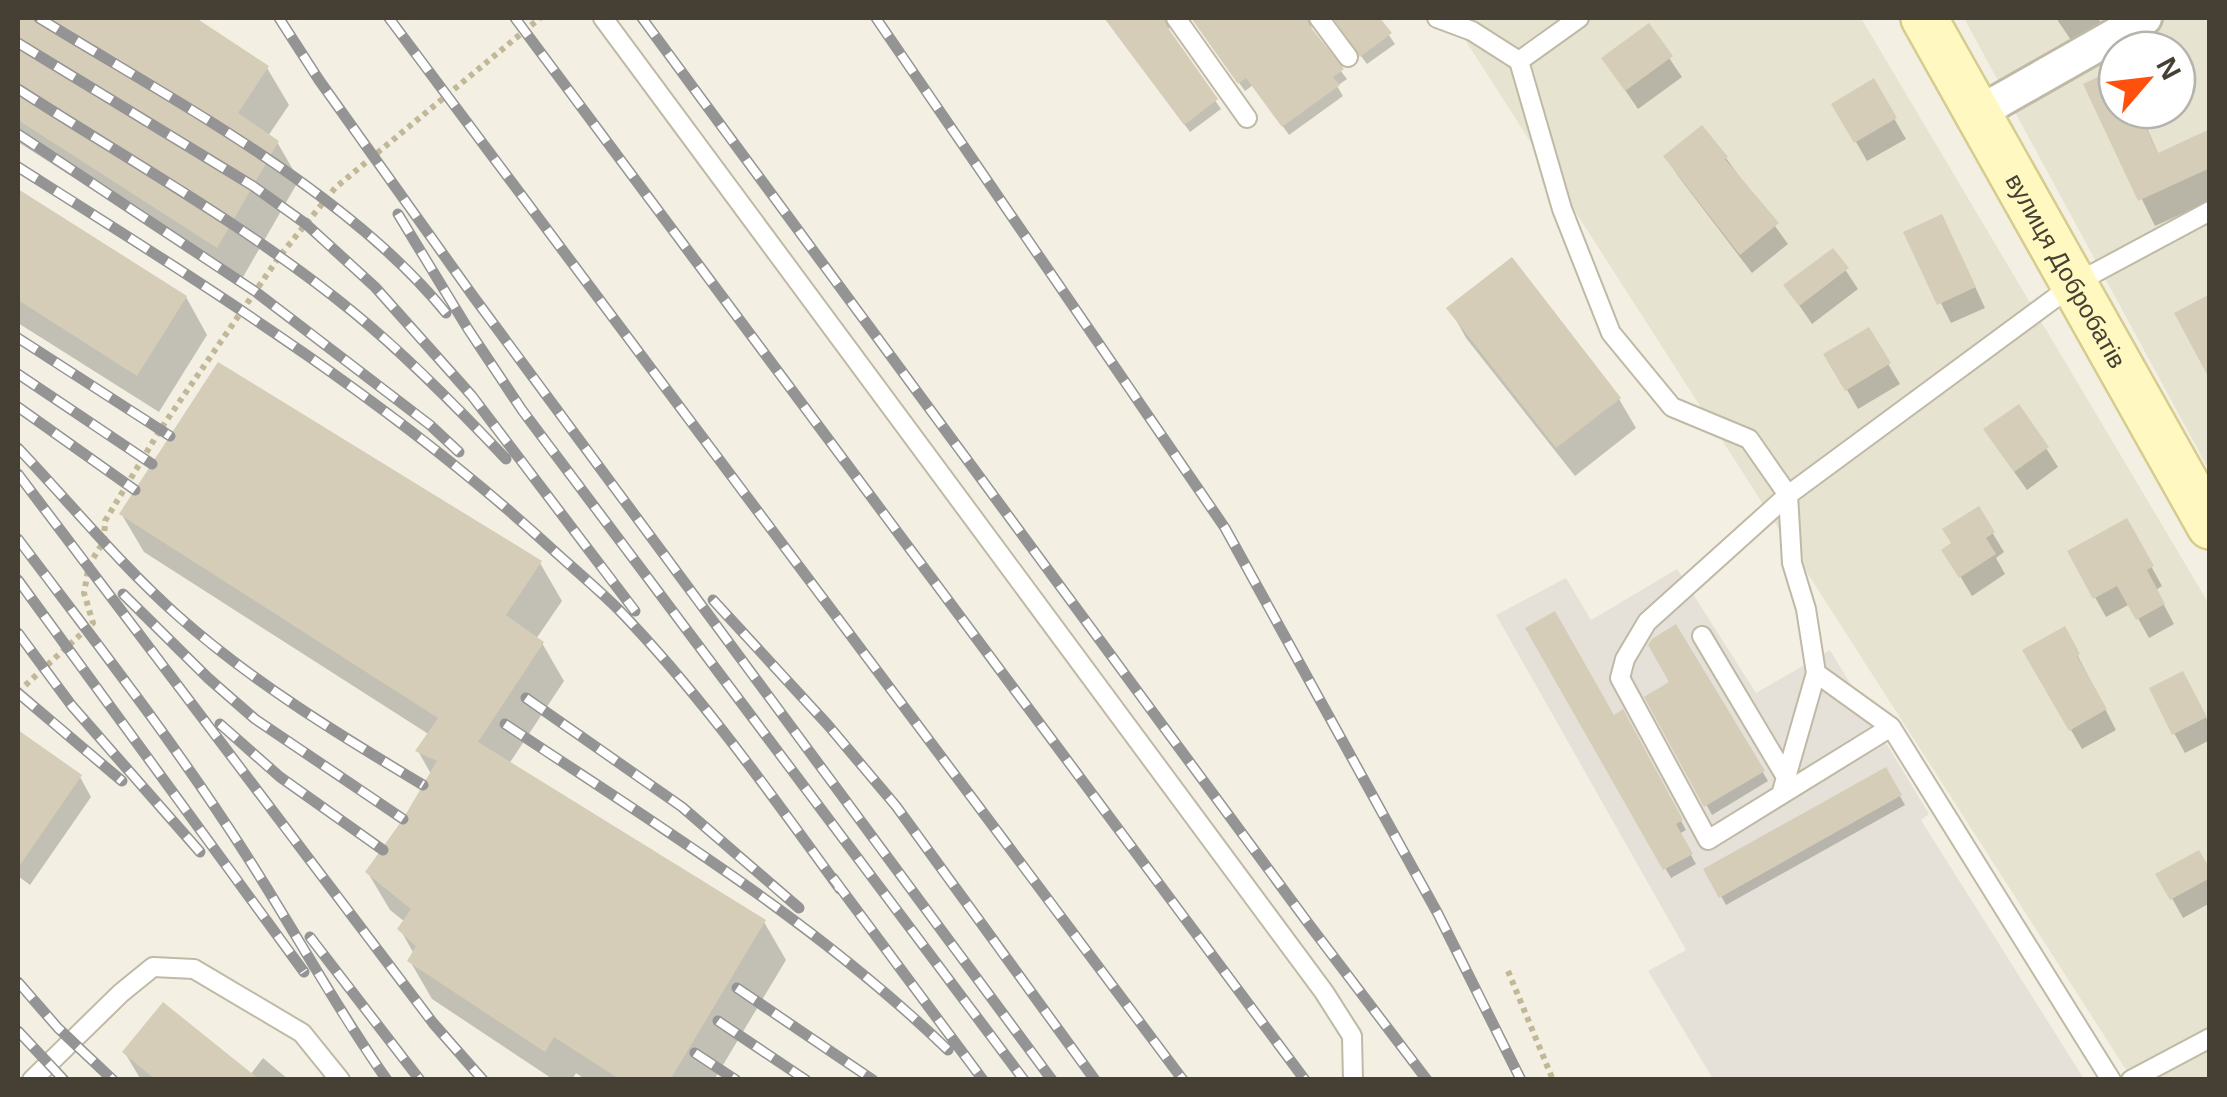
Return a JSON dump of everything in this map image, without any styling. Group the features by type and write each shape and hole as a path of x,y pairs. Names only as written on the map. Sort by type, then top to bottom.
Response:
{"street":[{"name":"вулиця Добробатів","path":"1924,18 2210,526"},
{"path":"1978,113 2144,18"}],"lane":[{"path":"603,18 1324,992 1352,1036 1353,1080"},
{"path":"1176,18 1246,118"},
{"path":"1319,18 1348,57"},
{"path":"1437,18 1472,31 1518,61 1562,209 1612,333 1672,406 1749,440 1788,495 1792,564 1806,608 1816,674 1783,786"},
{"path":"1518,61 1579,18"},
{"path":"1891,727 1783,786 1708,840 1620,678 1624,659 1647,622 1788,495 2074,284 2210,211"},
{"path":"1702,636 1783,786"},
{"path":"1816,674 1891,727 2111,1080"},
{"path":"32,1080 153,967 194,969 302,1033 340,1080"},
{"path":"2131,1080 2210,1038"}],"path":[{"path":"18,692 93,623 84,593 88,565 104,541 105,521 160,430 279,257 336,188 540,18"},
{"path":"1508,971 1553,1080"}],"shaded area":[{"path":"1451,18 1861,18 2209,604 2209,1079 2132,1079"},
{"path":"1964,18 2209,18 2209,470"},
{"path":"1677,569 1756,693 1830,650 1929,814 1921,820 2084,1079 1713,1079 1648,971 1686,950 1496,615 1566,578 1591,620"}],"building":[{"path":"18,18 196,18 269,66 238,113 279,141 217,248 18,120"},
{"path":"1104,18 1164,18 1218,99 1184,125"},
{"path":"1191,18 1307,18 1344,69 1333,77 1340,85 1282,127 1246,78 1238,84"},
{"path":"1334,18 1380,18 1392,33 1360,57"},
{"path":"1649,23 1673,56 1625,91 1601,58"},
{"path":"2097,77 2097,114 2083,84"},
{"path":"1874,78 1897,118 1854,143 1831,104"},
{"path":"1702,125 1779,223 1740,255 1663,156"},
{"path":"2210,129 2210,168 2138,201 2105,130 2147,130 2158,153"},
{"path":"18,189 187,296 137,376 18,300"},
{"path":"1942,214 1976,287 1937,305 1903,232"},
{"path":"1833,248 1849,268 1799,306 1783,285"},
{"path":"1512,257 1621,398 1556,448 1446,308"},
{"path":"2210,294 2210,380 2174,313"},
{"path":"1869,327 1891,363 1845,391 1823,354"},
{"path":"218,362 542,561 506,615 544,642 478,742 766,920 670,1080 621,1080 554,1037 545,1052 407,961 416,946 397,929 411,909 365,872 403,819 437,761 415,751 438,718 119,514"},
{"path":"2019,404 2049,447 2014,472 1983,429"},
{"path":"1979,506 1995,532 1986,538 1996,554 1959,578 1941,550 1951,543 1942,529"},
{"path":"2127,518 2154,566 2147,570 2165,604 2136,620 2117,586 2093,599 2067,551"},
{"path":"1555,611 1614,715 1623,709 1683,820 1676,824 1693,854 1663,870 1525,628"},
{"path":"1676,624 1765,771 1704,807 1644,697 1669,682 1648,645"},
{"path":"2065,626 2107,709 2069,731 2022,650"},
{"path":"2183,671 2207,717 2172,735 2149,688"},
{"path":"18,730 82,775 18,868"},
{"path":"1886,767 1902,795 1719,898 1703,869"},
{"path":"2199,850 2210,869 2210,878 2170,900 2155,874"},
{"path":"163,1002 260,1080 156,1080 122,1052"}],"railway":[{"path":"39,18 200,115 309,188 406,269 446,313"},
{"path":"279,18 473,296 1052,1080"},
{"path":"389,18 1183,1080"},
{"path":"515,18 1305,1080"},
{"path":"642,18 1427,1080"},
{"path":"876,18 1225,528 1438,914 1521,1080"},
{"path":"18,43 253,186 306,224 375,287 472,396 635,611"},
{"path":"18,89 231,223 313,281 412,364 506,459"},
{"path":"18,134 256,292 430,425 459,452"},
{"path":"18,167 157,255 361,394 490,495 603,594 679,676 840,889"},
{"path":"398,214 522,410 1024,1080"},
{"path":"18,338 170,436"},
{"path":"18,374 152,464"},
{"path":"18,407 135,490"},
{"path":"18,448 135,575 205,639 296,706 423,785"},
{"path":"18,474 433,1023 483,1080"},
{"path":"18,539 215,807 387,1080"},
{"path":"18,580 304,972"},
{"path":"123,594 255,719 403,819"},
{"path":"713,600 896,806 1095,1080"},
{"path":"18,633 72,706 200,852"},
{"path":"18,693 122,781"},
{"path":"526,698 682,807 799,908"},
{"path":"220,724 280,777 383,850"},
{"path":"505,724 790,917 845,959 948,1050"},
{"path":"833,878 983,1080"},
{"path":"310,937 420,1080"},
{"path":"18,982 58,1028 113,1080"},
{"path":"737,988 873,1080"},
{"path":"718,1021 806,1080"},
{"path":"18,1031 64,1080"},
{"path":"695,1053 736,1080"}]}
